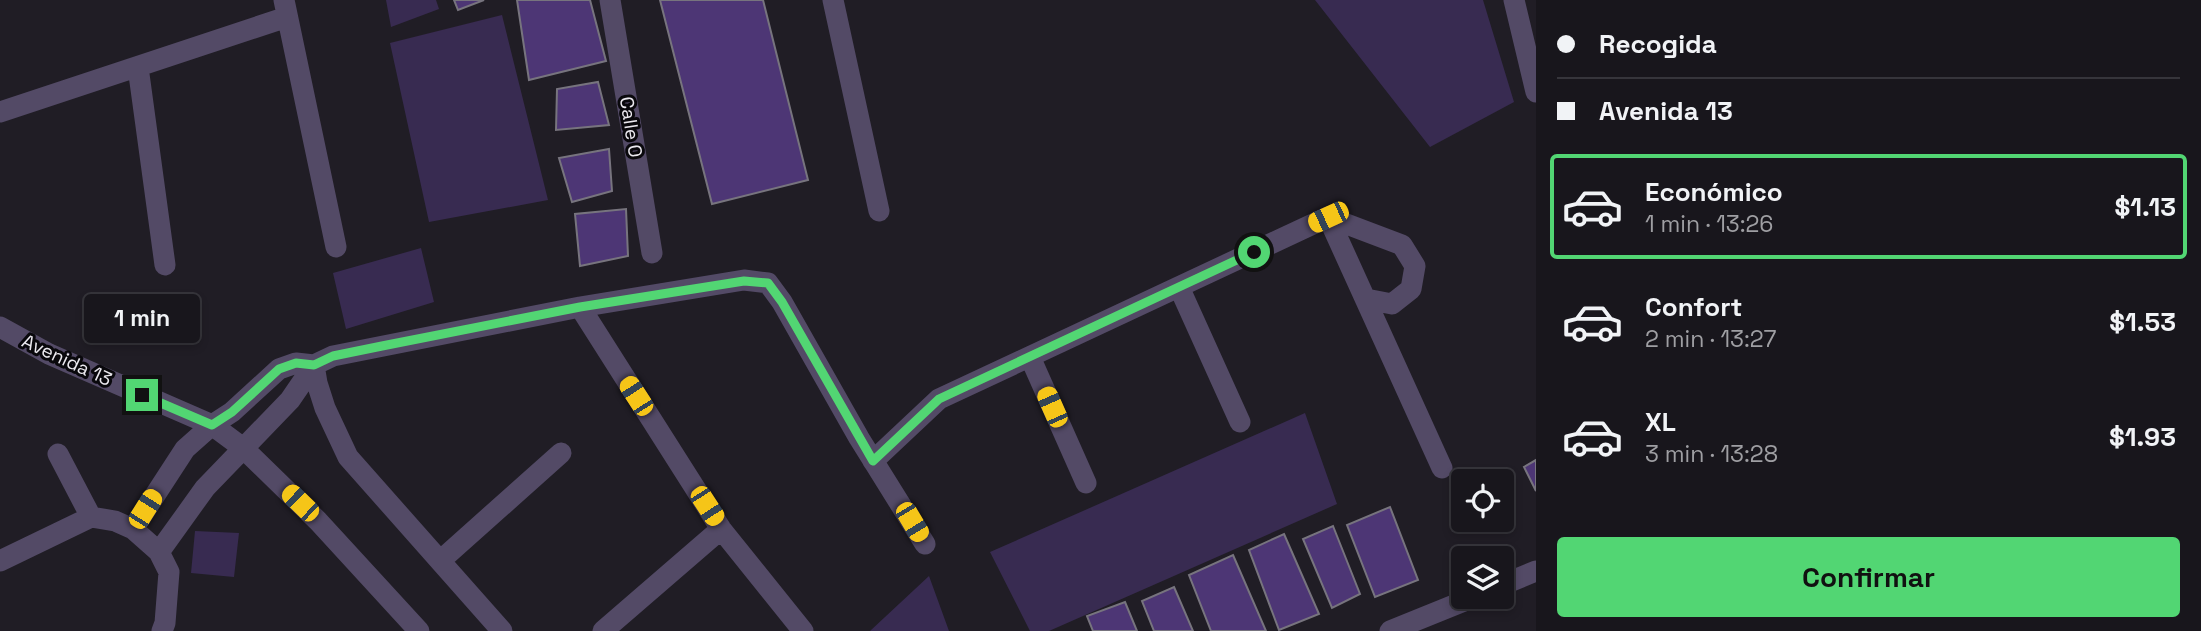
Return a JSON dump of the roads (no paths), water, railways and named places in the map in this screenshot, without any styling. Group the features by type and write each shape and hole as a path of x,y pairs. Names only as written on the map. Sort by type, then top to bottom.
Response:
{"street":[{"name":"Calle O","path":"610,0 652,253"},
{"path":"833,0 879,211"},
{"path":"1514,0 1536,92"},
{"path":"0,112 138,66 286,8 336,247"},
{"path":"138,66 165,265"},
{"path":"1328,217 1442,468"},
{"path":"873,461 939,399 1328,217 1402,245 1415,265 1411,289 1392,304 1366,299"},
{"path":"159,552 205,488 290,400 314,365 333,356 580,307 744,281 768,283 782,302 873,461 925,544"},
{"path":"1179,287 1240,422"},
{"path":"580,307 721,528 803,631"},
{"name":"Avenida 13","path":"0,327 49,354 212,425 243,448 318,521 419,631"},
{"path":"0,345 49,354"},
{"path":"1030,357 1086,482"},
{"path":"133,529 185,449 212,425 232,412 279,369 296,363 314,365"},
{"path":"314,365 325,408 348,457 502,631"},
{"path":"440,561 561,453"},
{"path":"58,454 92,517"},
{"path":"0,561 92,517 115,521 133,529 159,552 169,572 162,631"},
{"path":"603,631 721,528"},
{"path":"1514,580 1536,571"},
{"path":"1390,631 1451,606"}]}
